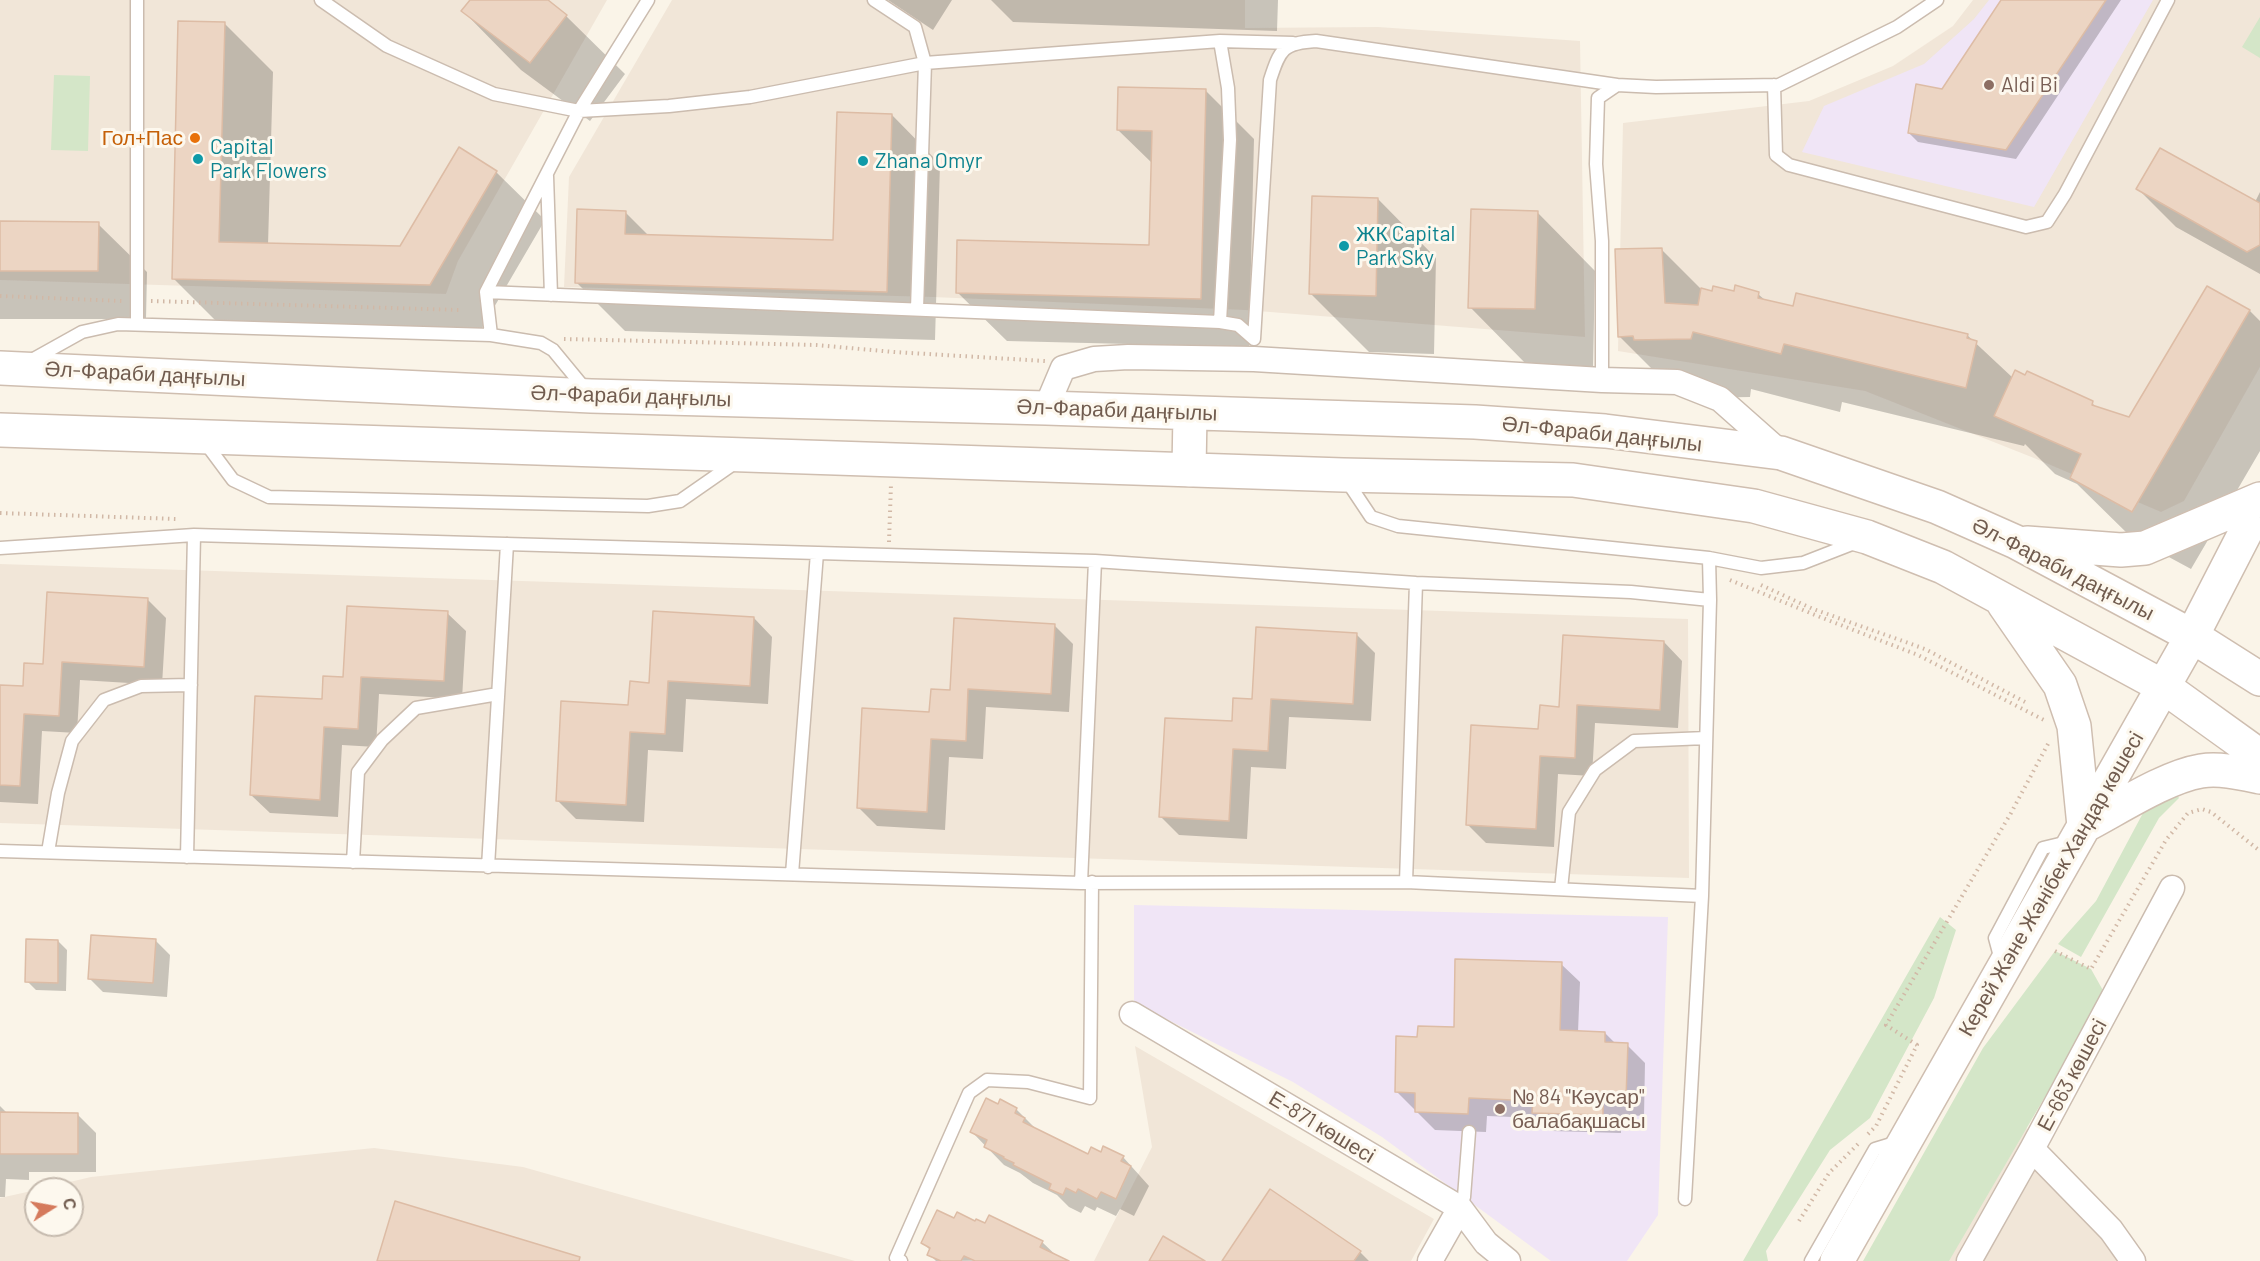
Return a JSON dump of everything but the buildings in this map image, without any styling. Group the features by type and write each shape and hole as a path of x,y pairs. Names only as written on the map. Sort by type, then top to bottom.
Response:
{"main road":[{"name":"Әл-Фараби даңғылы","path":"9,368 591,396 1475,422 1605,431 1781,453 1937,507 2016,543 2192,636 2260,679"},
{"path":"1189,470 1190,412"},
{"path":"0,430 1343,475 1573,480 1754,506 1867,537 1943,567 2164,687 2260,756"},
{"path":"2016,543 2121,550 2145,548 2260,499"},
{"name":"Керей Және Жәнібек Хандар көшесі","path":"1837,1261 2164,687 2260,504"},
{"path":"1999,597 2061,685 2074,726 2080,833 2165,783 2201,771 2234,771 2260,777"}],"street":[{"path":"1046,408 1064,368 1094,359 1254,349 1602,380 1677,382 1720,399 1781,453"},
{"name":"Е-663 көшесі","path":"1969,1261 2172,888"},
{"name":"Е-871 көшесі","path":"1132,1014 1460,1208"},
{"path":"2032,1149 2111,1230 2133,1261"},
{"path":"1431,1261 1460,1208 1486,1243 1508,1261"}],"lane":[{"path":"137,0 137,324"},
{"path":"321,0 387,46 494,94 579,111 669,106 750,97 925,63 1220,41 1293,43 1316,41 1617,85 1656,87 1779,85 1897,27 1937,0"},
{"path":"491,335 486,292 579,111 648,0"},
{"path":"874,0 915,27 925,63 917,309"},
{"path":"1774,85 1776,155 1789,165 2026,227 2047,222 2066,194 2168,0"},
{"path":"1220,41 1228,87 1230,140 1220,322"},
{"path":"1254,349 1270,80 1278,56 1293,43"},
{"path":"1602,380 1602,241 1596,164 1597,110 1598,98 1617,85"},
{"path":"547,173 551,295"},
{"path":"486,292 1220,322 1238,325 1254,349"},
{"path":"9,368 82,332 118,324 491,335 541,343 553,350 591,396"},
{"path":"202,438 233,480 269,497 648,506 680,501 744,455"},
{"path":"1343,475 1371,517 1398,526 1761,568 1803,563 1867,537"},
{"path":"0,548 194,535 1095,561 1416,583 1631,592 1710,600"},
{"path":"187,857 194,535"},
{"path":"488,867 507,544"},
{"path":"792,874 817,553"},
{"path":"901,1261 896,1258 969,1093 987,1080 1028,1082 1090,1098 1087,882 1095,561"},
{"path":"1685,1199 1702,896 1709,562"},
{"path":"1406,882 1416,583"},
{"path":"48,852 58,793 72,741 104,700 141,686 191,685"},
{"path":"353,862 357,772 382,740 416,708 498,694"},
{"path":"1561,889 1569,812 1595,770 1634,741 1706,738"},
{"path":"0,851 488,867 1087,882 1406,882 1702,896"},
{"path":"1460,1208 1464,1197 1469,1132"},
{"path":"1811,1261 1875,1149 1905,1140"}],"path":[{"path":"0,296 461,310"},
{"path":"556,332 564,339 816,345 1080,363"},
{"path":"1709,562 1749,588 1918,655 2049,722"},
{"path":"1750,580 1813,609 1925,649 2025,702"},
{"path":"1799,1221 1828,1173 1876,1126 1917,1045 1886,1025 2011,813 2052,736"},
{"path":"2055,951 2091,969"}],"shaded area":[{"name":"Capital Park Flowers","path":"0,0 607,0 458,261 446,294 0,280"},
{"path":"672,0 1245,0 1245,28 1378,27 1580,41 1585,337 1245,310 932,297 564,287 569,177"},
{"path":"1973,0 2260,0 2260,367 2184,501 2161,512 2034,458 1865,391 1618,351 1623,123 1809,101 1893,66 1953,26"},
{"name":"Aldi Bi","path":"1989,0 2153,0 2034,207 1802,152 1824,106 1924,64 1974,19"},
{"path":"0,564 1688,619 1689,878 0,823"},
{"name":"№ 84 \"Кәусар\" балабақшасы","path":"1134,905 1668,917 1658,1215 1627,1261 1551,1261 1382,1137 1293,1082 1134,1003"},
{"path":"1135,1046 1434,1219 1411,1261 1094,1261 1152,1147"},
{"path":"2025,1126 2123,1261 1948,1261"},
{"path":"374,1148 523,1167 855,1261 0,1261 0,1198 24,1193 24,1237 84,1237 84,1179"}],"green space":[{"path":"2260,17 2260,58 2242,47"},
{"path":"54,75 90,76 88,151 51,150"},
{"path":"2173,787 2179,798 2159,818 2081,957 2058,944 2096,901 2143,813 2156,799"},
{"path":"1940,917 1956,930 1934,998 1870,1118 1830,1150 1766,1251 1768,1261 1743,1261"},
{"path":"2055,951 2091,969 2105,994 1949,1261 1863,1261 1983,1048"}],"place":[{"name":"Aldi Bi","path":"1989,85"},
{"name":"Гол+Пас","path":"195,138"},
{"name":"Capital Park Flowers","path":"198,159"},
{"name":"Zhana Omyr","path":"863,161"},
{"name":"ЖК Capital Park Sky","path":"1344,246"},
{"name":"№ 84 \"Кәусар\" балабақшасы","path":"1500,1109"}]}
